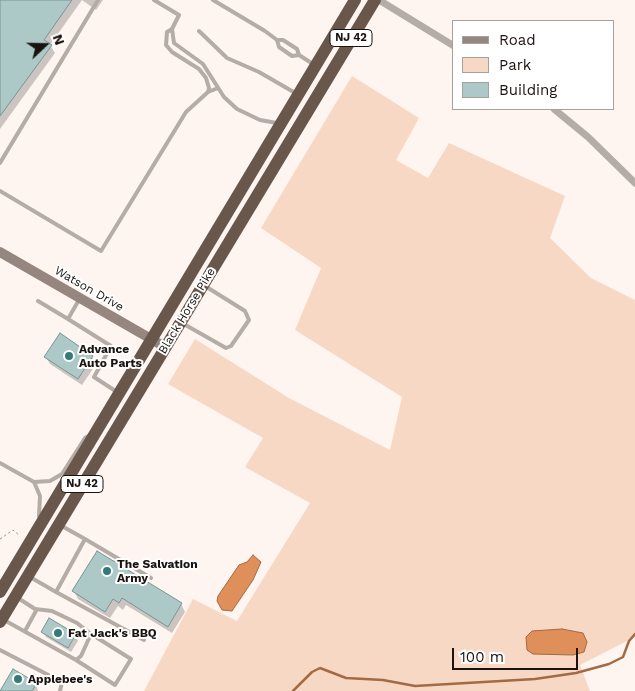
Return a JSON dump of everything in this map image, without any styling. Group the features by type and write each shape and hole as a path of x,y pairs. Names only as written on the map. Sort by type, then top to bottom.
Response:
{"highway":[{"name":"Black Horse Pike","path":"0,592 355,0"},
{"name":"Black Horse Pike","path":"1,620 374,0"}],"street":[{"path":"379,0 452,45"},
{"path":"316,67 328,76"},
{"path":"555,110 588,137 635,184"},
{"name":"Watson Drive","path":"0,252 165,347"}],"lane":[{"path":"0,163 98,0"},
{"path":"154,0 179,15 172,29 168,32 166,45 172,52 199,69 206,78 209,88 208,92"},
{"path":"213,0 277,40 283,40 297,49 300,55 316,67"},
{"path":"172,29 174,43 203,64 224,97 237,109 260,120 282,123"},
{"path":"199,31 227,58 259,72 299,95"},
{"path":"277,40 280,47 292,56 300,55"},
{"path":"0,192 101,251 186,112 208,92 218,88"},
{"path":"180,322 226,348 231,346 249,320 245,311 203,285"},
{"path":"68,319 80,298"},
{"path":"38,302 111,346 94,376 119,393"},
{"path":"0,463 34,482 57,479 85,438 96,432"},
{"path":"34,482 41,504 38,528"},
{"path":"58,524 151,578"},
{"path":"56,592 85,539"},
{"path":"28,576 144,640"},
{"path":"1,620 25,631 76,660 115,685 131,659 77,623 52,611 37,609 15,596"},
{"path":"25,631 37,609"},
{"path":"76,660 81,656 91,634"},
{"path":"0,658 2,651 62,682 60,691"}],"path":[{"path":"0,539 13,530 19,534"}],"green space":[{"path":"352,76 419,118 396,160 428,178 449,143 565,196 550,238 591,278 635,300 635,637 580,665 590,691 144,691 193,599 237,621 310,503 245,467 263,438 168,384 195,339 289,398 390,450 402,397 295,330 321,268 261,228"}],"shaded area":[{"path":"253,555 261,562 253,580 232,611 222,610 217,601 218,596 239,565 247,562"},
{"path":"562,629 583,633 587,642 584,652 573,655 533,654 527,650 526,637 532,631"}],"building":[{"path":"0,0 72,0 44,40 52,45 0,116"},
{"name":"Advance Auto Parts","path":"60,333 93,356 78,379 44,357"},
{"name":"The Salvation Army","path":"97,551 182,603 168,627 122,598 119,603 113,599 105,612 72,591"},
{"name":"Fat Jack's BBQ","path":"49,618 76,634 68,648 41,632"},
{"name":"Applebee's","path":"13,669 37,683 32,691 0,691"}],"waterway":[{"path":"293,691 312,672 320,668 346,678 383,680 415,686 535,679 576,673 609,664 623,657 629,641 635,634"}],"place":[{"name":"Advance Auto Parts","path":"69,356"},
{"name":"The Salvation Army","path":"107,571"},
{"name":"Fat Jack's BBQ","path":"58,633"},
{"name":"Applebee's","path":"18,679"}]}
